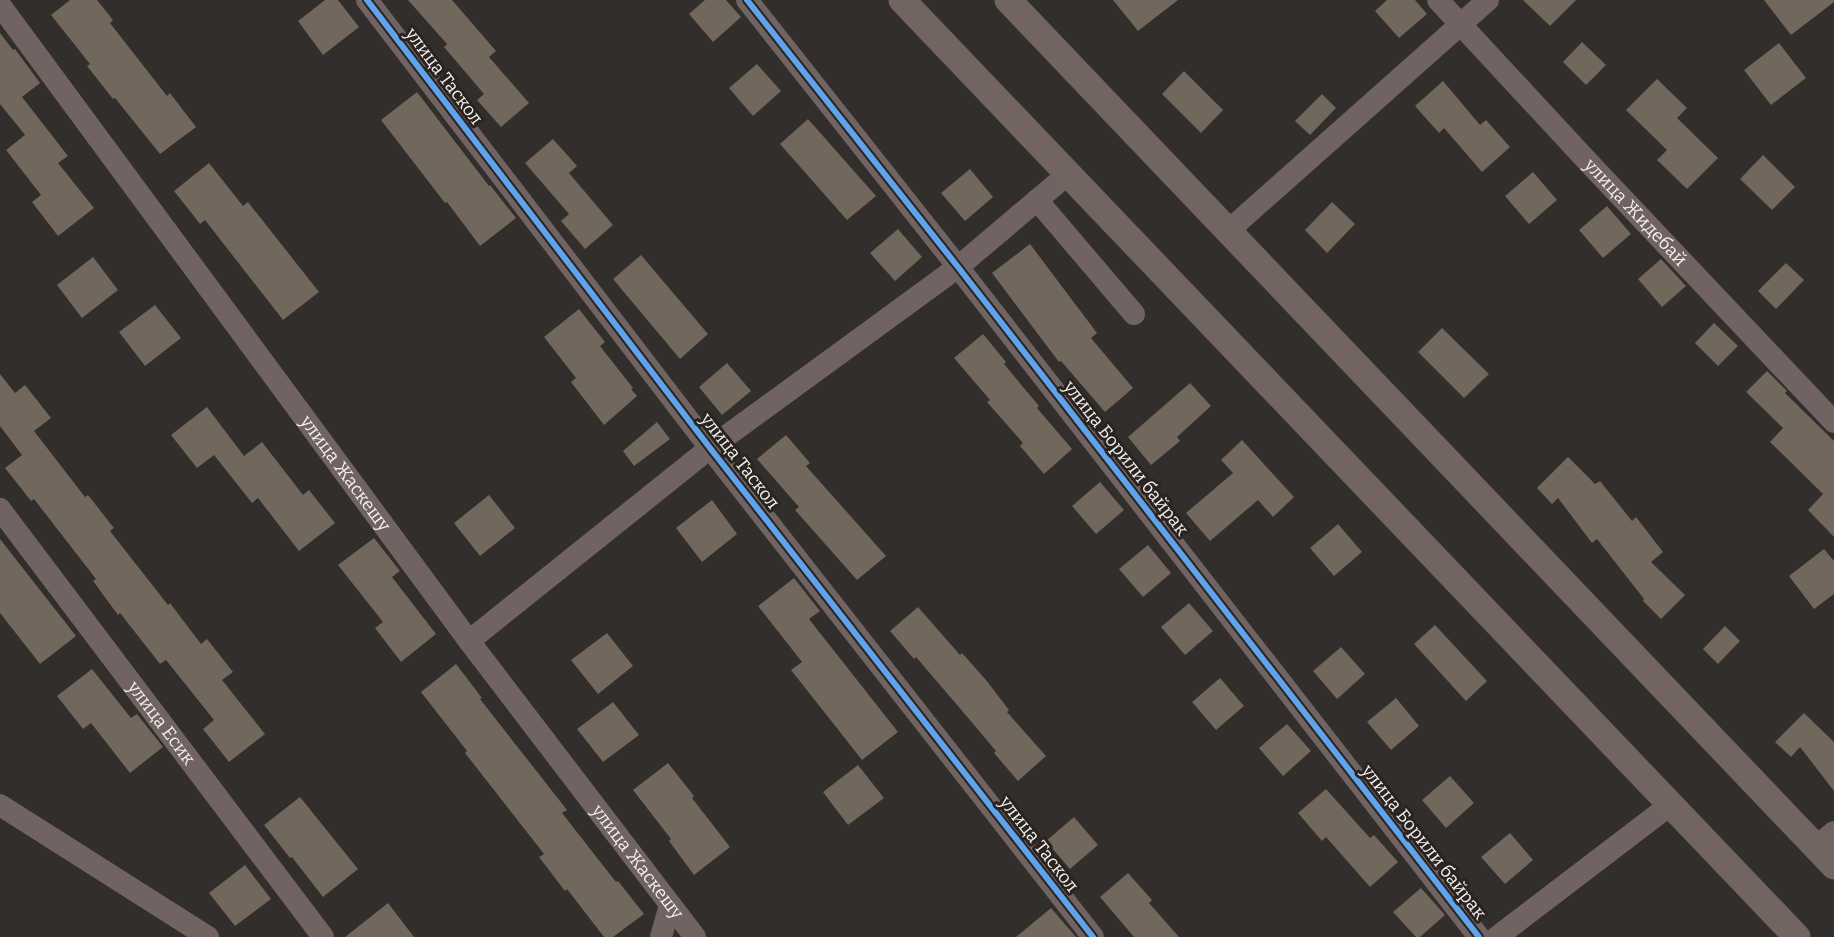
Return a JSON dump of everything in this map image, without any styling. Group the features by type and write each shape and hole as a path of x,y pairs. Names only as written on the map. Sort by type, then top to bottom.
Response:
{"main road":[{"path":"1008,0 1228,231 1828,848"},
{"path":"917,5 1068,174 1797,937"}],"street":[{"name":"улица Таскол","path":"367,0 710,448 1093,937"},
{"name":"улица Борили байрак","path":"747,0 958,267 1479,937"},
{"name":"улица Жидебай","path":"1438,0 1834,422"},
{"path":"1228,231 1488,0"},
{"name":"улица Жаскешу","path":"0,5 469,641 695,937"},
{"path":"469,641 710,448 958,267 1068,174"},
{"path":"1037,200 1134,314"},
{"name":"улица Есик","path":"0,509 323,937"},
{"path":"1497,937 1670,804"},
{"path":"0,805 208,937"},
{"path":"661,937 670,905"}],"building":[{"path":"70,0 97,0 113,20 110,23 167,96 170,93 196,127 160,154 87,66 90,64 51,15"},
{"path":"325,0 338,0 359,27 323,55 298,21"},
{"path":"408,0 452,0 496,51 489,57 529,103 501,127 477,100 484,94 444,47 447,44"},
{"path":"705,0 726,0 741,17 713,42 689,14"},
{"path":"1113,0 1178,0 1138,31"},
{"path":"1387,0 1415,0 1427,14 1399,38 1375,11"},
{"path":"1523,0 1576,0 1550,26"},
{"path":"1764,0 1834,0 1834,2 1791,35"},
{"path":"0,33 40,83 22,97 68,156 58,163 94,208 58,236 32,202 41,195 6,150 25,135 0,104"},
{"path":"1582,42 1606,65 1586,85 1563,62"},
{"path":"1779,43 1806,78 1771,105 1744,70"},
{"path":"757,64 781,91 753,116 729,88"},
{"path":"1184,71 1223,110 1201,133 1162,94"},
{"path":"1657,79 1687,108 1677,118 1718,158 1687,189 1657,160 1667,150 1626,110"},
{"path":"1443,81 1480,125 1486,120 1510,147 1482,172 1444,128 1439,133 1415,106"},
{"path":"417,92 516,218 480,246 381,120"},
{"path":"1322,94 1336,108 1310,135 1295,121"},
{"path":"808,119 876,196 847,220 780,144"},
{"path":"553,139 577,166 569,173 613,225 585,249 561,221 569,214 525,163"},
{"path":"1763,155 1795,187 1772,210 1740,179"},
{"path":"209,163 243,206 248,202 319,292 283,320 205,220 200,224 174,191"},
{"path":"970,169 993,197 965,221 941,193"},
{"path":"1533,172 1557,200 1529,224 1505,196"},
{"path":"1332,202 1355,224 1327,253 1305,230"},
{"path":"1607,206 1631,234 1603,258 1579,230"},
{"path":"898,229 922,257 895,281 870,253"},
{"path":"1030,244 1097,333 1091,338 1133,388 1105,412 1061,361 1059,362 992,273"},
{"path":"641,255 708,334 680,359 613,279"},
{"path":"93,257 118,290 82,318 57,285"},
{"path":"1661,259 1686,286 1662,307 1638,279"},
{"path":"1786,263 1804,280 1776,309 1758,291"},
{"path":"155,305 181,338 145,366 119,332"},
{"path":"579,309 605,342 600,346 637,396 604,425 571,382 576,378 544,337"},
{"path":"1714,323 1738,346 1718,366 1695,343"},
{"path":"1442,328 1489,374 1464,398 1418,352"},
{"path":"983,334 1006,362 1004,364 1039,406 1037,408 1072,449 1044,474 1020,446 1023,443 987,402 990,400 954,358"},
{"path":"727,363 751,391 722,415 699,387"},
{"path":"1767,371 1787,391 1785,393 1834,441 1834,537 1808,510 1823,494 1770,442 1783,428 1746,392"},
{"path":"0,374 15,393 25,385 51,418 34,431 85,497 88,495 114,528 110,531 168,605 170,603 201,644 207,639 233,672 222,680 265,734 229,762 203,729 214,720 166,660 160,664 120,613 118,615 93,581 96,579 34,499 31,501 5,468 22,455 0,426"},
{"path":"1190,383 1211,406 1177,437 1180,441 1151,465 1128,437"},
{"path":"207,407 244,456 262,442 303,495 309,490 335,523 299,551 258,498 252,503 214,455 197,468 171,435"},
{"path":"657,422 670,439 634,466 623,451"},
{"path":"786,435 810,463 806,466 886,556 857,580 795,510 799,507 757,459"},
{"path":"1242,440 1294,497 1273,517 1258,500 1210,541 1186,513 1233,473 1221,460"},
{"path":"1568,457 1595,484 1600,481 1632,521 1636,517 1663,552 1651,562 1685,595 1661,619 1643,601 1644,599 1597,539 1592,543 1558,498 1552,504 1537,488"},
{"path":"1100,482 1124,510 1096,534 1072,506"},
{"path":"489,495 515,528 480,556 454,523"},
{"path":"712,500 737,534 702,562 676,528"},
{"path":"1338,524 1362,552 1334,576 1310,548"},
{"path":"374,538 400,571 392,577 436,634 401,662 375,628 383,622 338,565"},
{"path":"0,539 76,636 40,664 0,613"},
{"path":"1148,545 1171,573 1143,597 1119,569"},
{"path":"1824,549 1834,561 1834,594 1814,609 1789,576"},
{"path":"794,578 820,611 809,619 898,732 862,760 791,670 802,662 758,606"},
{"path":"1189,603 1213,631 1185,655 1161,627"},
{"path":"918,607 960,655 962,653 986,680 1009,710 1007,712 1046,756 1018,781 958,706 890,631"},
{"path":"1435,625 1487,681 1466,701 1414,644"},
{"path":"1725,626 1740,641 1718,664 1703,649"},
{"path":"607,633 633,666 598,694 571,660"},
{"path":"1341,647 1365,674 1337,699 1313,671"},
{"path":"456,664 482,698 480,699 567,810 562,813 644,914 613,937 604,937 567,889 565,891 539,857 544,854 465,753 467,751 421,692"},
{"path":"92,669 131,718 137,714 163,747 130,773 91,723 83,729 57,696"},
{"path":"1220,678 1244,706 1216,730 1192,702"},
{"path":"1396,698 1419,726 1391,750 1367,722"},
{"path":"613,702 639,735 603,762 577,729"},
{"path":"1804,713 1834,742 1834,791 1800,747 1791,757 1775,742"},
{"path":"1287,724 1311,751 1283,776 1259,748"},
{"path":"668,763 730,847 694,875 669,841 671,839 633,790"},
{"path":"858,765 884,798 848,825 823,792"},
{"path":"1450,776 1474,803 1446,828 1422,800"},
{"path":"1326,789 1370,838 1374,835 1398,862 1370,887 1326,837 1322,841 1298,813"},
{"path":"300,797 358,869 323,897 264,825"},
{"path":"1074,817 1098,845 1070,869 1046,841"},
{"path":"1510,833 1533,860 1505,884 1481,857"},
{"path":"245,865 271,899 235,926 209,893"},
{"path":"1128,873 1152,900 1149,903 1179,937 1134,937 1100,897"},
{"path":"1421,888 1445,915 1420,937 1416,937 1393,912"},
{"path":"388,903 414,937 345,937"},
{"path":"1051,908 1076,937 1016,937"}],"cycle path":[{"path":"367,0 710,448 1093,937"},
{"path":"747,0 958,267 1479,937"}]}
